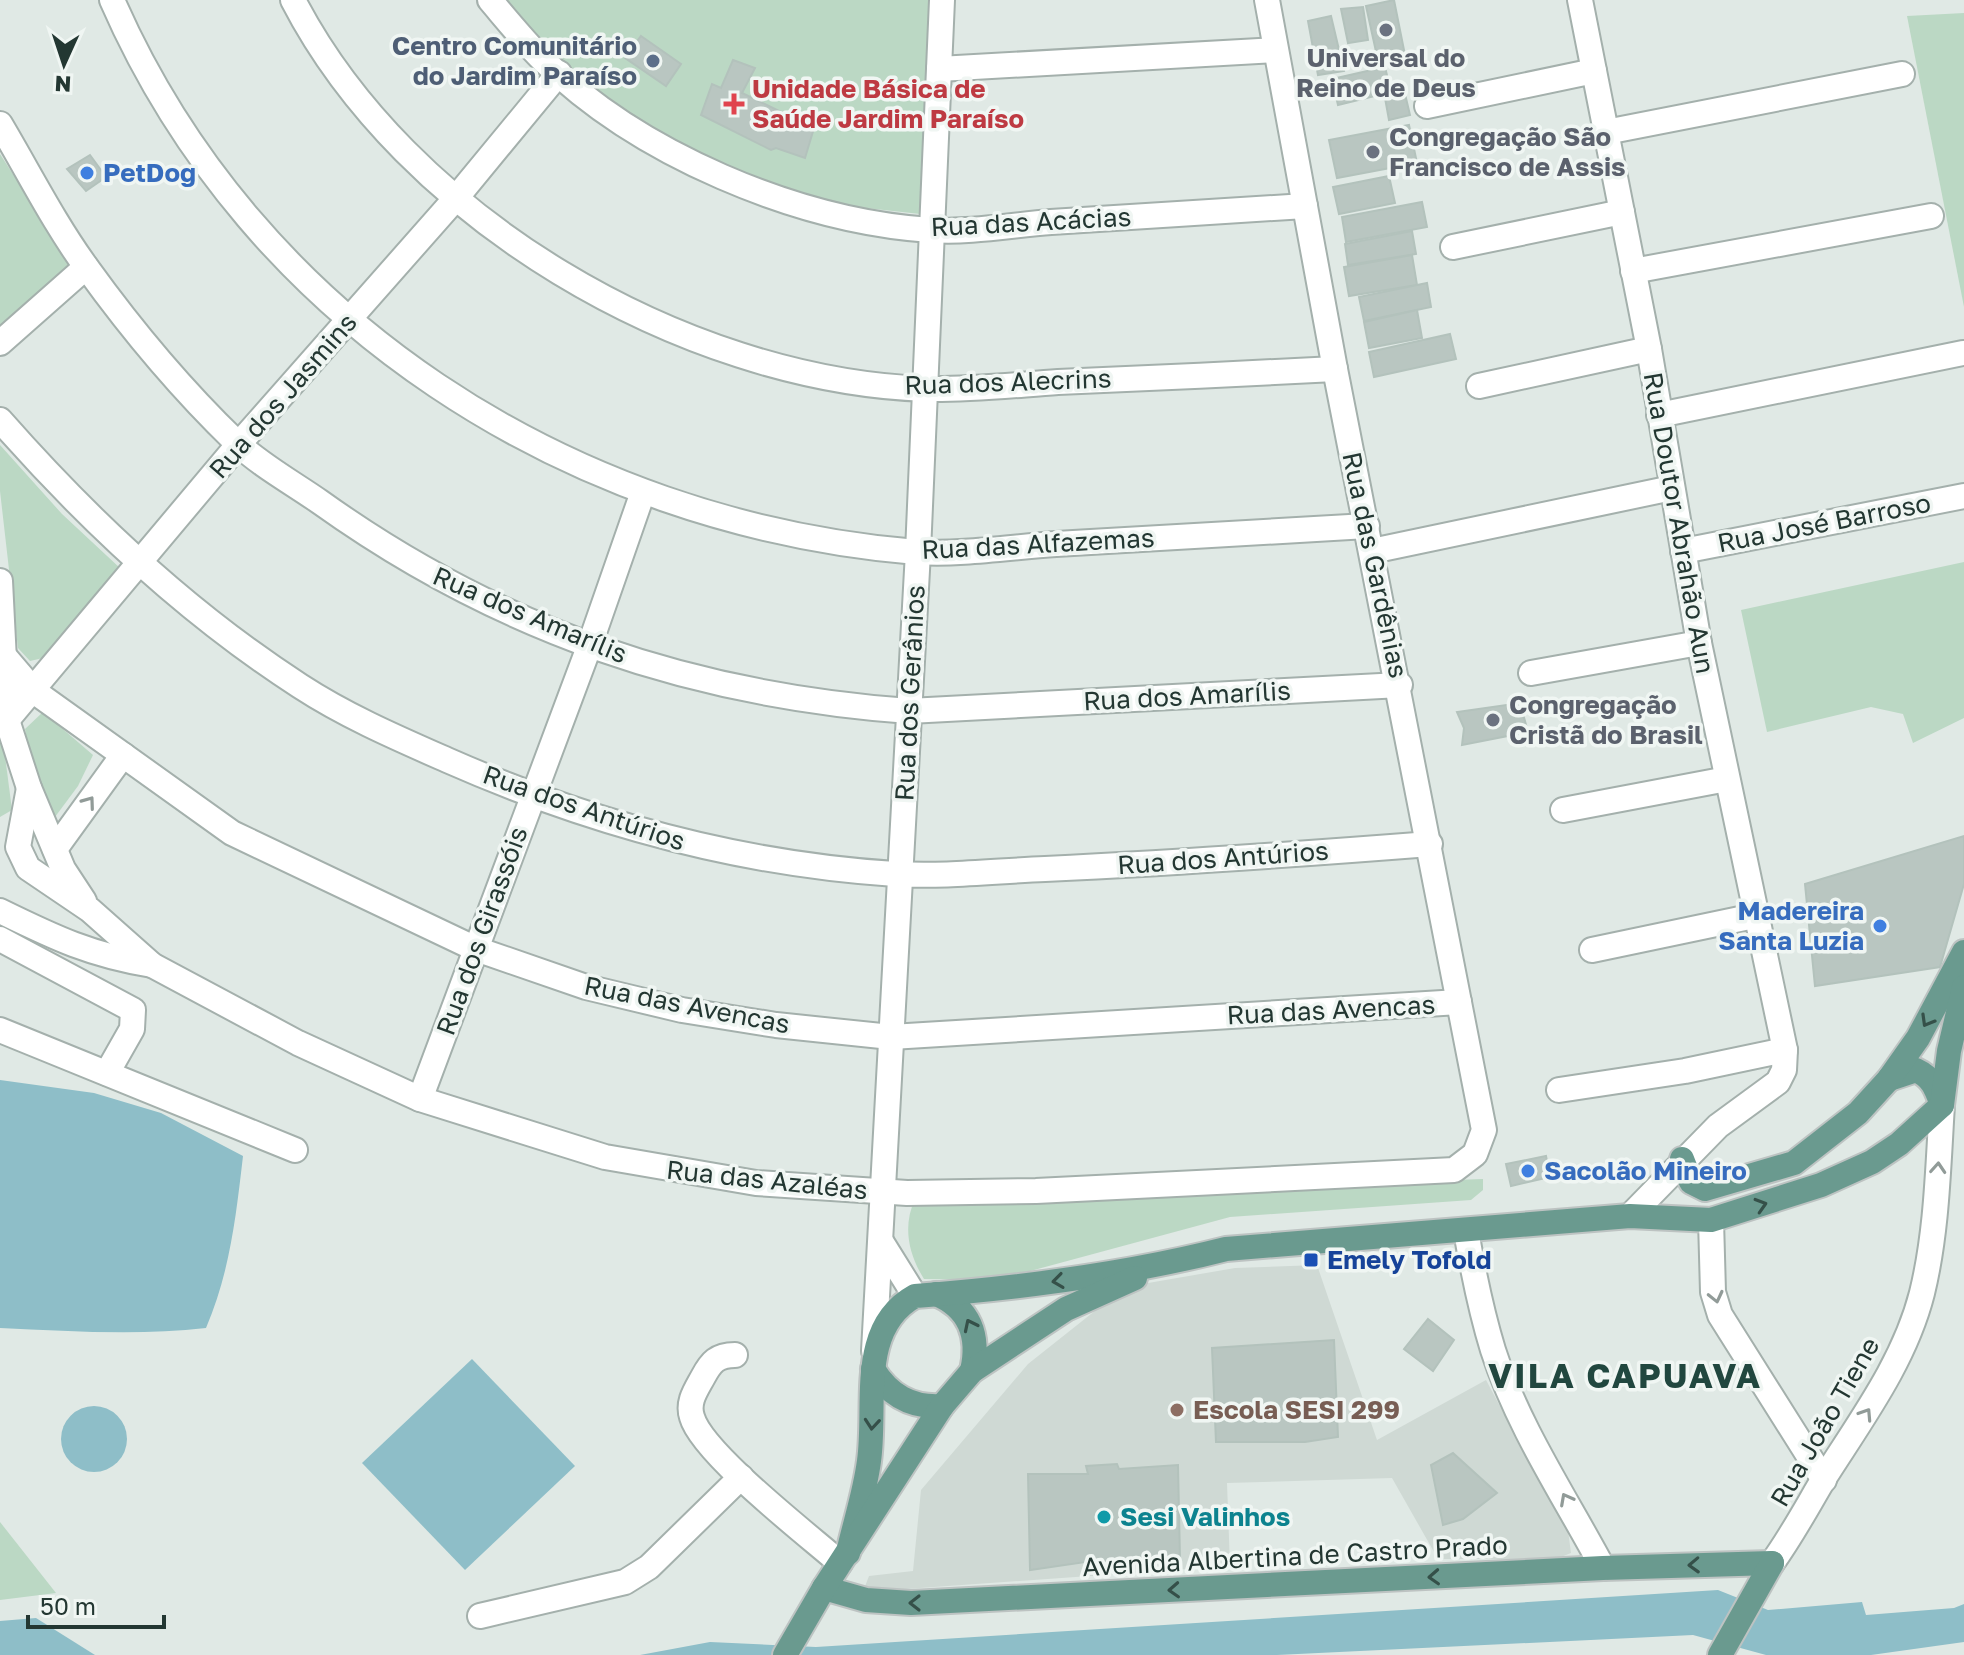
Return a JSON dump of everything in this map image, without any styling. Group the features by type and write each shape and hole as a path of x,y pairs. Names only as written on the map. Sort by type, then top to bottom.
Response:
{"main road":[{"path":"1712,1208 1794,1163 1858,1113 1889,1079 1918,1038 1964,952"},
{"path":"844,1558 869,1462 873,1369 887,1317 896,1306 925,1295 1057,1282 1163,1266 1226,1249 1712,1208 1821,1185 1872,1162 1899,1144 1942,1105 1949,1051 1964,987"},
{"path":"1889,1079 1916,1070 1932,1080 1942,1105"},
{"path":"1682,1159 1691,1182 1705,1189 1794,1163"},
{"path":"788,1649 942,1406 972,1371 1066,1309 1163,1266"},
{"path":"925,1295 953,1303 970,1324 977,1351 972,1371"},
{"path":"873,1369 898,1397 926,1407 942,1406"},
{"name":"Avenida Albertina de Castro Prado","path":"824,1588 866,1600 911,1603 1603,1568 1772,1563"},
{"name":"Rua João Tiene","path":"1720,1655 1755,1587 1772,1563"}],"street":[{"name":"Rua das Alfazemas","path":"112,0 158,93 227,190 291,269 349,320 416,372 482,414 544,449 643,492 774,529 918,552 1367,526"},
{"name":"Rua dos Alecrins","path":"293,0 356,99 419,168 525,250 619,304 706,342 776,365 840,379 926,389 1335,369"},
{"name":"Rua das Acácias","path":"490,0 559,73 652,140 768,195 858,219 931,230 1305,206"},
{"name":"Rua dos Gerânios","path":"873,1369 918,552 942,0"},
{"name":"Rua das Gardênias","path":"1267,0 1335,369 1400,685 1484,1130"},
{"name":"Rua Doutor Abrahão Aun","path":"1580,0 1649,349 1699,643 1759,915 1785,1050 1784,1070 1778,1082 1718,1126 1682,1159 1630,1216"},
{"path":"939,69 1275,50"},
{"path":"1427,106 1594,71"},
{"name":"Rua dos Jasmins","path":"7,720 35,692 238,445 456,198 559,73"},
{"path":"1606,132 1902,74"},
{"name":"Rua dos Amarílis","path":"0,124 86,267 181,384 238,445 367,536 421,568 481,599 589,647 758,694 834,705 909,711 1400,685"},
{"path":"1453,247 1622,212"},
{"path":"1633,271 1931,216"},
{"path":"0,343 86,267"},
{"path":"1479,386 1649,349"},
{"path":"1659,415 1963,353"},
{"name":"Rua dos Antúrios","path":"0,420 56,483 141,564 228,635 301,687 380,731 532,795 611,823 701,847 789,864 899,875 1170,863 1430,844"},
{"path":"1372,551 1672,488"},
{"name":"Rua dos Girassóis","path":"420,1099 589,647 643,492"},
{"name":"Rua José Barroso","path":"1683,551 1964,496"},
{"name":"Rua das Azaléas","path":"0,581 7,720 29,788 81,905"},
{"path":"1531,673 1699,643"},
{"name":"Rua das Avencas","path":"6,658 35,692 232,833 476,949 586,987 682,1010 776,1025 891,1037 1459,1002"},
{"path":"12,852 59,859 123,755"},
{"path":"1563,810 1727,779"},
{"name":"Rua das Azaléas","path":"29,788 12,852 152,965 298,1043 420,1099 605,1157 680,1173 756,1183 882,1192 1036,1191 1454,1170 1475,1154 1484,1130"},
{"path":"49,935 81,905"},
{"path":"0,911 103,957 152,965"},
{"path":"1592,950 1759,915"},
{"path":"0,939 133,1010 132,1029 107,1073"},
{"path":"0,1030 295,1150"},
{"path":"1559,1090 1685,1071 1785,1050"},
{"name":"Rua João Tiene","path":"1772,1563 1803,1520 1824,1480 1889,1377 1921,1294 1933,1229 1942,1105"},
{"path":"1712,1208 1713,1292 1720,1315 1824,1480"},
{"path":"1466,1231 1474,1279 1494,1351 1514,1403 1603,1568"},
{"path":"882,1243 925,1295"},
{"path":"735,1355 716,1357 710,1364 690,1408 698,1431 741,1477 844,1558"},
{"path":"480,1616 625,1582 649,1567 741,1477"}],"shaded area":[{"name":"Escola SESI 299","path":"1317,1265 1377,1440 1486,1380 1550,1500 1567,1523 1571,1553 1556,1559 1438,1559 1392,1478 1227,1483 1230,1566 878,1591 864,1589 869,1576 913,1571 921,1490 1028,1364 1125,1287 1235,1268"}],"green space":[{"path":"504,0 930,0 920,214 857,207 793,193 736,175 595,102"},
{"path":"1964,13 1964,307 1907,16"},
{"path":"0,154 70,263 0,326"},
{"path":"0,445 62,514 121,569 43,658 30,661 18,648 0,491"},
{"path":"1964,562 1964,718 1913,743 1903,714 1871,707 1767,732 1741,610"},
{"path":"43,712 93,755 78,786 52,821 40,812 25,729"},
{"path":"0,717 12,810 0,817"},
{"path":"1483,1179 1483,1190 1471,1200 1230,1217 997,1280 924,1279 914,1260 908,1230 915,1199"},
{"path":"0,1522 56,1593 0,1600"}],"water":[{"path":"0,1080 94,1093 161,1113 243,1156 226,1265 206,1328 129,1332 0,1328"},
{"path":"472,1359 575,1466 465,1570 362,1463"},
{"path":"88,1406 100,1406 112,1411 122,1421 127,1439 125,1452 112,1467 100,1472 88,1472 76,1467 66,1457 61,1445 61,1433 66,1421 76,1411"},
{"path":"1718,1590 1768,1610 1862,1602 1866,1615 1954,1608 1964,1604 1964,1642 1871,1655 1766,1655 1693,1635 1277,1655 640,1655 710,1642 816,1647"},
{"path":"36,1618 95,1655 0,1655 0,1621"}],"building":[{"name":"Universal do Reino de Deus","path":"1394,0 1406,60 1393,61 1391,53 1377,56 1366,6"},
{"path":"1363,7 1368,40 1348,43 1341,9"},
{"path":"1331,16 1344,71 1318,75 1308,21"},
{"name":"Centro Comunitário do Jardim Paraíso","path":"641,36 681,64 666,86 625,58"},
{"name":"Unidade Básica de Saúde Jardim Paraíso","path":"733,60 755,68 742,93 814,128 805,158 776,148 771,150 701,115 712,84 721,88"},
{"path":"1385,67 1391,92 1338,105 1332,79"},
{"path":"1405,94 1410,115 1389,120 1385,98"},
{"name":"Congregação São Francisco de Assis","path":"1409,125 1417,163 1337,178 1329,140"},
{"name":"PetDog","path":"90,155 106,177 86,191 67,169"},
{"path":"1389,176 1395,203 1339,214 1333,187"},
{"path":"1422,202 1427,227 1346,242 1342,217"},
{"path":"1412,231 1416,254 1348,265 1345,244"},
{"path":"1412,255 1417,285 1349,296 1344,267"},
{"path":"1427,283 1431,307 1364,321 1359,297"},
{"path":"1417,310 1422,338 1369,348 1364,322"},
{"path":"1450,334 1456,359 1374,377 1369,352"},
{"name":"Congregação Cristã do Brasil","path":"1520,703 1528,732 1462,745 1464,728 1457,712"},
{"name":"Madereira Santa Luzia","path":"1964,836 1964,884 1940,967 1815,986 1805,884"},
{"name":"Sacolão Mineiro","path":"1546,1156 1550,1177 1511,1186 1506,1164"},
{"path":"1428,1319 1454,1340 1433,1371 1404,1349"},
{"path":"1334,1340 1338,1437 1305,1442 1216,1442 1212,1348"},
{"path":"1453,1453 1497,1493 1463,1519 1443,1525 1431,1465"},
{"name":"Sesi Valinhos","path":"1117,1464 1119,1469 1178,1465 1180,1560 1116,1562 1116,1568 1087,1568 1085,1562 1030,1570 1028,1474 1088,1474 1086,1466"}],"place":[{"name":"Universal do Reino de Deus","path":"1386,30"},
{"name":"Centro Comunitário do Jardim Paraíso","path":"653,61"},
{"name":"Unidade Básica de Saúde Jardim Paraíso","path":"734,104"},
{"name":"Congregação São Francisco de Assis","path":"1373,152"},
{"name":"PetDog","path":"87,173"},
{"name":"Congregação Cristã do Brasil","path":"1493,720"},
{"name":"Madereira Santa Luzia","path":"1880,926"},
{"name":"Sacolão Mineiro","path":"1528,1171"},
{"name":"Emely Tofold","path":"1311,1260"},
{"name":"Escola SESI 299","path":"1177,1410"},
{"name":"Sesi Valinhos","path":"1104,1517"}],"district":[{"name":"VILA CAPUAVA","path":"1625,1376"}]}
